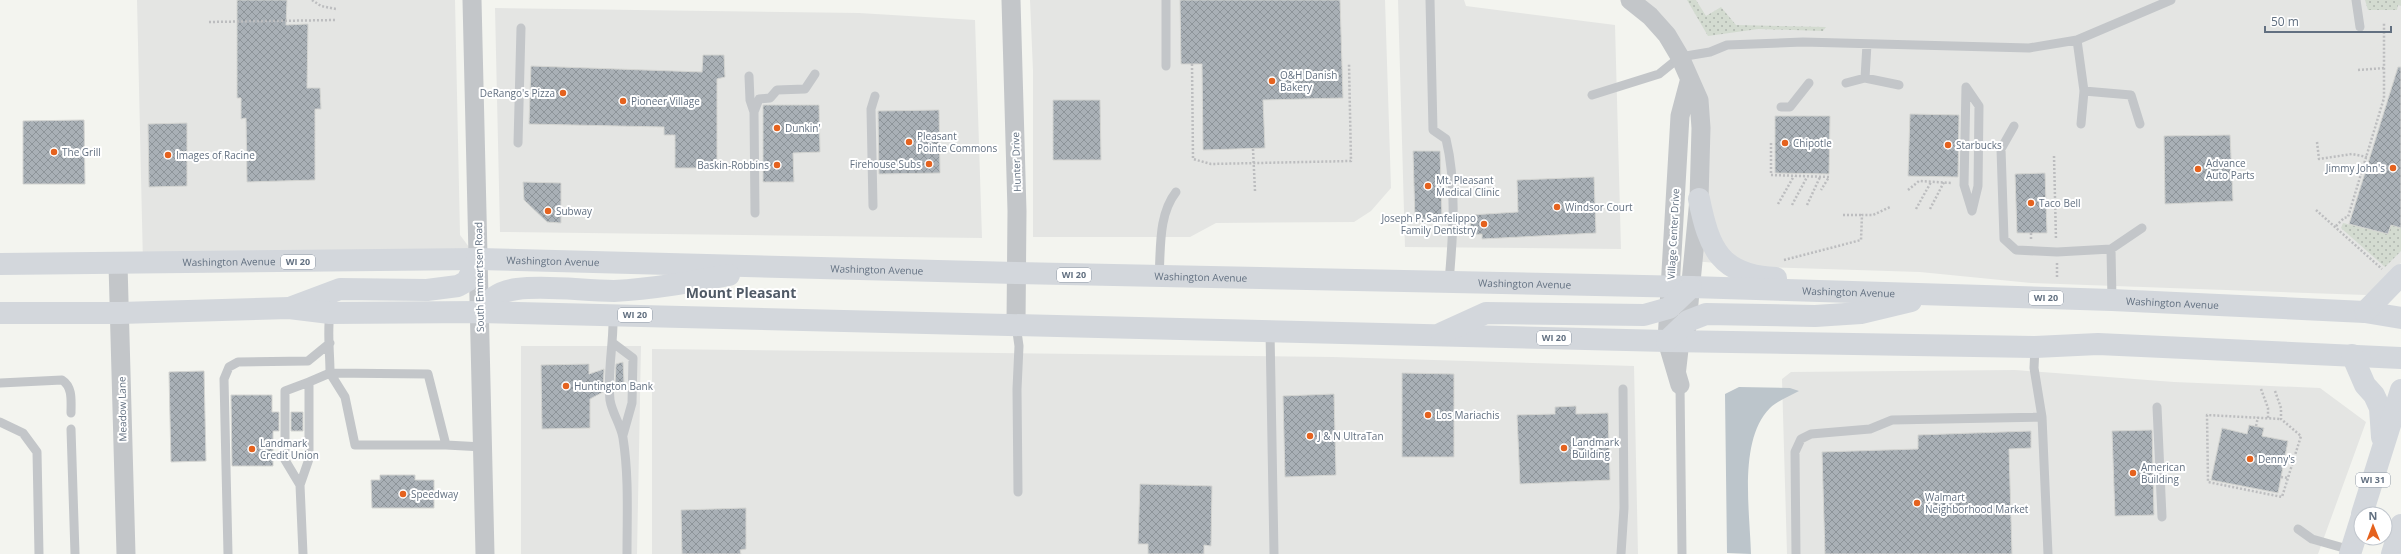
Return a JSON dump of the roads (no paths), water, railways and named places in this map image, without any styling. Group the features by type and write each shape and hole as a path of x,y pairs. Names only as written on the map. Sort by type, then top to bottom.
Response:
{"main road":[{"path":"1699,199 1705,231 1715,252 1729,265 1755,277 1917,282 1938,294"},
{"name":"Washington Avenue","path":"0,264 118,264 478,259 1016,274 1680,287 1938,294 2112,300 2365,312 2401,318"},
{"path":"289,308 340,290 427,290 458,286 467,281 478,259"},
{"path":"480,312 488,300 498,294 517,289 614,291 648,288 768,267"},
{"path":"2365,312 2393,273"},
{"path":"1441,334 1486,313 1644,315 1669,308 1680,287"},
{"path":"1680,334 1706,314 1815,316 1861,313 1938,294"},
{"name":"WI 20","path":"0,313 120,313 289,308 330,313 480,312 1270,331 1441,334 1680,334 2035,347 2098,344 2401,358"},
{"path":"2352,356 2365,385 2374,395 2380,408 2383,447"},
{"name":"WI 31","path":"2365,506 2401,390"},
{"path":"2392,554 2401,525"}],"street":[{"name":"South Emmertsen Road","path":"472,0 486,554"},
{"name":"Hunter Drive","path":"1011,0 1017,211 1016,324"},
{"name":"Village Center Drive","path":"1630,0 1654,21 1667,35 1680,57 1699,100 1701,128 1699,199 1680,287"},
{"name":"Village Center Drive","path":"1680,385 1680,116 1690,82"},
{"name":"Meadow Lane","path":"118,264 126,554"},
{"name":"Village Center Drive","path":"1669,308 1680,334"}],"lane":[{"path":"1166,0 1166,66"},
{"path":"1430,0 1433,130 1446,139 1450,162 1452,220 1449,282"},
{"path":"1592,95 1659,74 1680,57 1710,52 1727,45 1803,42 2029,48 2077,40 2171,0"},
{"path":"2356,0 2360,27"},
{"path":"518,143 521,28"},
{"path":"2077,40 2084,91 2081,124"},
{"path":"1865,78 1867,44"},
{"path":"754,112 759,99 770,98 777,90 805,89 815,74"},
{"path":"749,76 750,100 754,112 755,213"},
{"path":"1846,83 1865,78 1899,85"},
{"path":"1781,107 1790,108 1809,82"},
{"path":"1966,87 1979,106 1978,186 1972,211 1964,185 1966,87"},
{"path":"2084,91 2131,95 2140,124"},
{"path":"873,206 870,109 875,96"},
{"path":"2014,126 2001,149 2004,239 2016,250 2085,251 2110,248 2142,228"},
{"path":"1159,276 1161,240 1167,204 1176,192"},
{"path":"2110,248 2112,300"},
{"path":"330,313 327,334 330,343 330,373 345,397 355,445 483,446"},
{"path":"612,315 613,342 609,362 610,402 623,435 626,463 627,554"},
{"path":"1016,324 1019,346 1017,389 1018,492"},
{"path":"1270,331 1274,554"},
{"path":"613,342 633,358 632,403 623,435"},
{"path":"228,554 224,379 229,367 238,362 308,361 330,343"},
{"path":"2035,347 2034,368 2042,417 2048,554"},
{"path":"300,485 286,460 285,391 330,373 428,374 446,445"},
{"path":"0,383 62,380 68,384 70,391 71,413"},
{"path":"304,554 300,485 309,459 309,382"},
{"path":"1680,385 1682,554"},
{"path":"1621,554 1624,508 1623,389"},
{"path":"2157,407 2162,517"},
{"path":"1796,554 1795,452 1801,439 1806,436 1811,434 1870,429 1892,420 2042,417"},
{"path":"0,422 23,433 36,452 39,554"},
{"path":"71,428 74,554"},
{"path":"2298,529 2312,540 2351,552"}],"place":[{"name":"O&H Danish Bakery","path":"1272,81"},
{"name":"DeRango's Pizza","path":"563,93"},
{"name":"Pioneer Village","path":"623,101"},
{"name":"Dunkin'","path":"777,128"},
{"name":"Pleasant Pointe Commons","path":"909,142"},
{"name":"Chipotle","path":"1785,143"},
{"name":"Starbucks","path":"1948,145"},
{"name":"The Grill","path":"54,152"},
{"name":"Images of Racine","path":"168,155"},
{"name":"Firehouse Subs","path":"929,164"},
{"name":"Baskin-Robbins","path":"777,165"},
{"name":"Jimmy John's","path":"2393,168"},
{"name":"Advance Auto Parts","path":"2198,169"},
{"name":"Mt. Pleasant Medical Clinic","path":"1428,186"},
{"name":"Taco Bell","path":"2031,203"},
{"name":"Windsor Court","path":"1557,207"},
{"name":"Subway","path":"548,211"},
{"name":"Joseph P. Sanfelippo Family Dentistry","path":"1484,224"},
{"name":"Huntington Bank","path":"566,386"},
{"name":"Los Mariachis","path":"1428,415"},
{"name":"J & N UltraTan","path":"1310,436"},
{"name":"Landmark Building","path":"1564,448"},
{"name":"Landmark Credit Union","path":"252,449"},
{"name":"Denny's","path":"2250,459"},
{"name":"American Building","path":"2133,473"},
{"name":"Speedway","path":"403,494"},
{"name":"Walmart Neighborhood Market","path":"1917,503"}],"district":[{"name":"Mount Pleasant","path":"741,293"}]}
